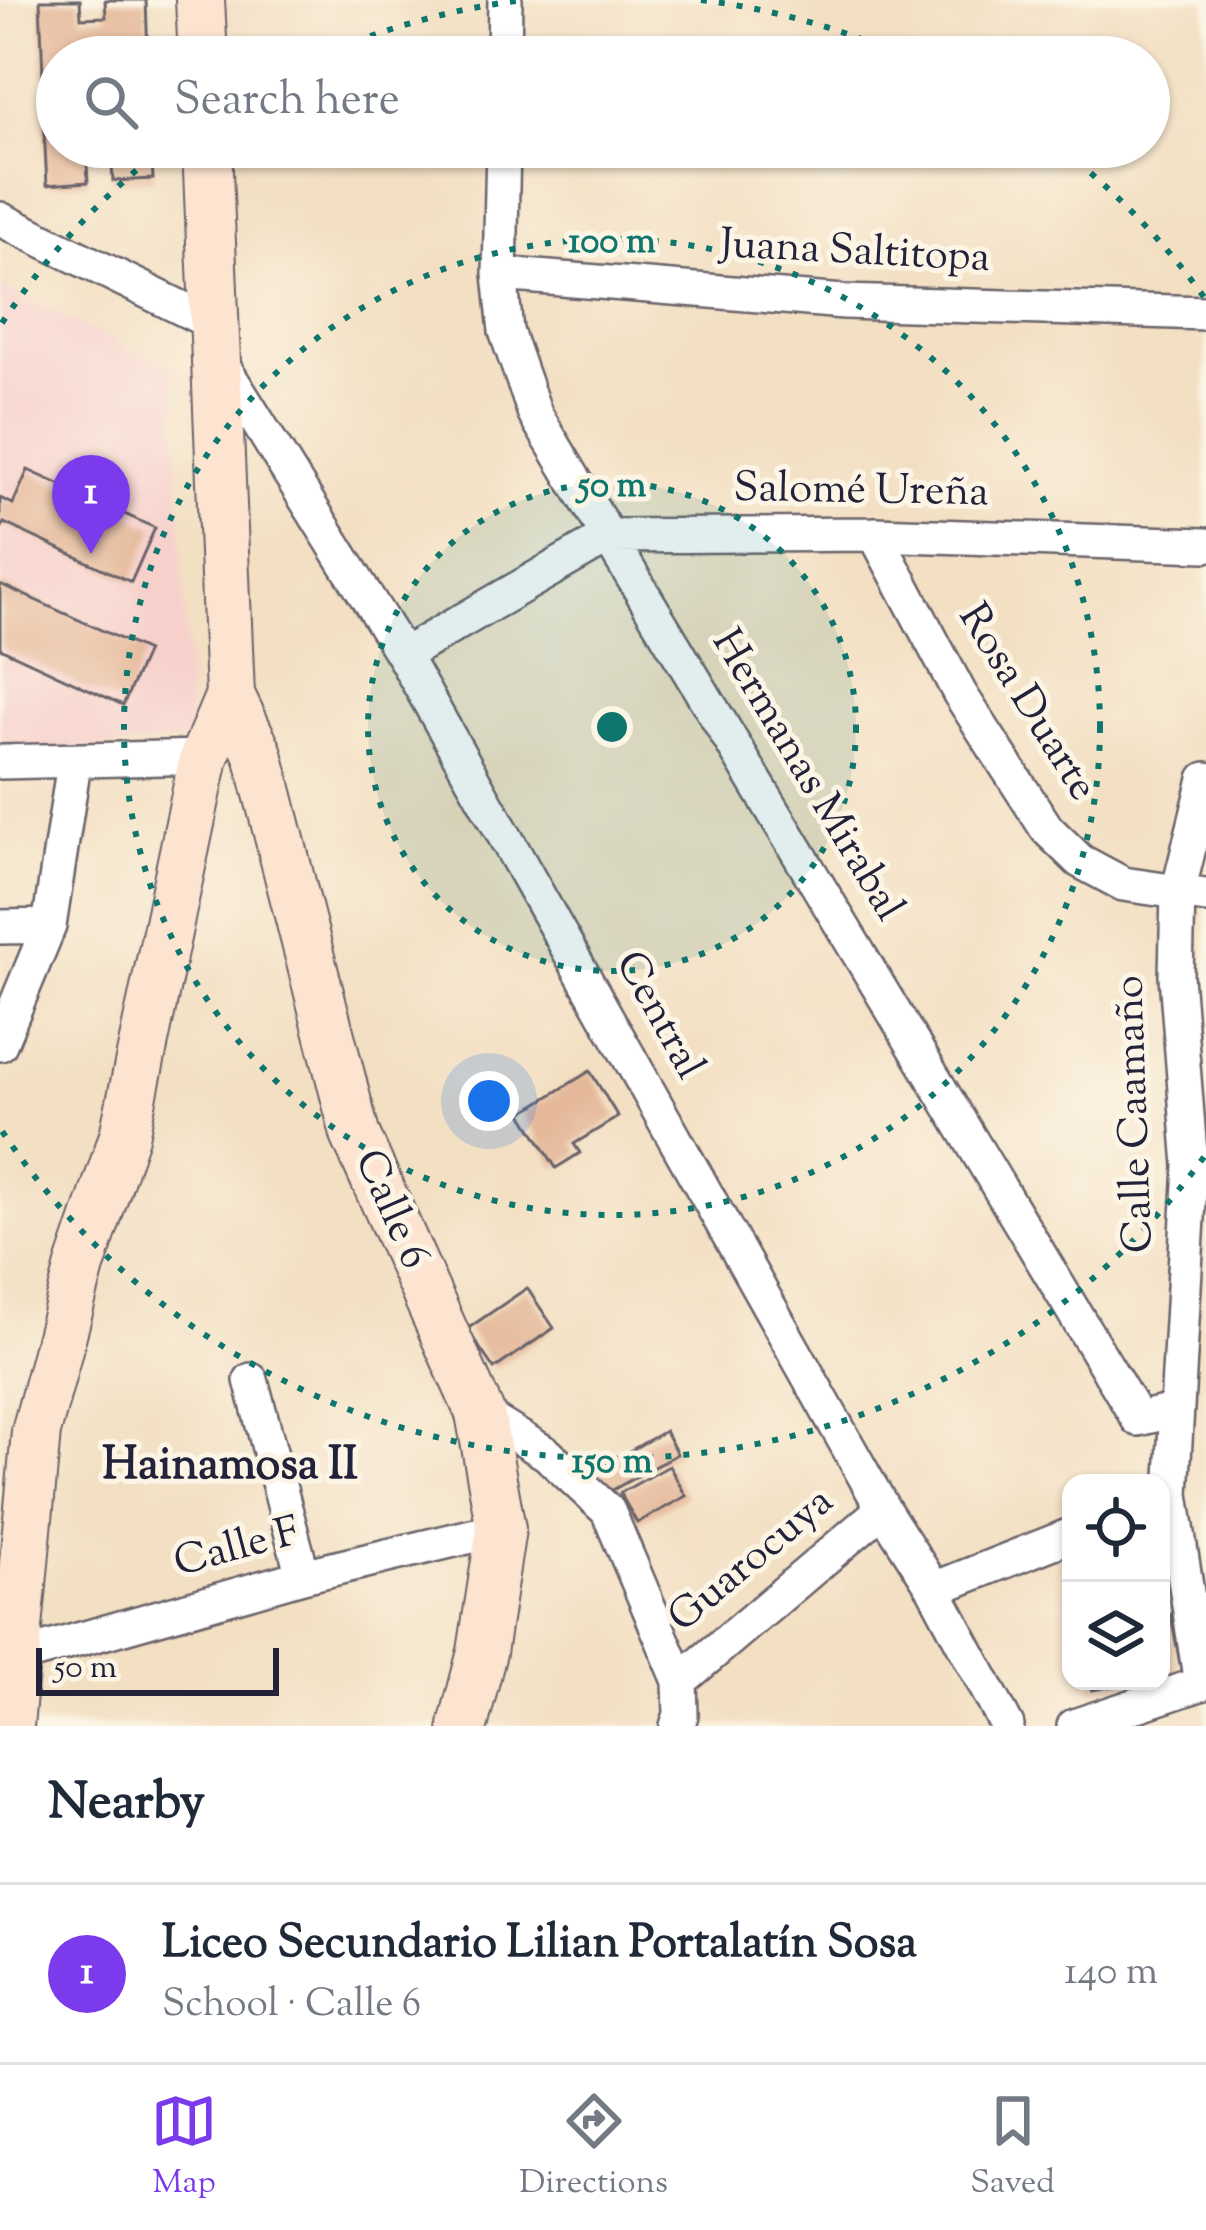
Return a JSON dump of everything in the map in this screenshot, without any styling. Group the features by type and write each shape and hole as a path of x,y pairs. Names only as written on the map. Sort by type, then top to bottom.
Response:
{"street":[{"path":"200,0 202,36"},
{"path":"504,36 505,0"},
{"path":"9,1726 9,1662 36,1432 80,1266 124,1136 204,757 230,695 208,168"},
{"name":"Hermanas Mirabal","path":"502,168 500,274 506,331 536,414 1138,1419 1177,1410"},
{"path":"0,218 217,341"},
{"name":"Juana Saltitopa","path":"500,274 844,302 1206,313"},
{"name":"Central","path":"217,341 404,655 883,1509 934,1589 1007,1726"},
{"name":"Salomé Ureña","path":"404,655 610,536 875,534 1206,545"},
{"name":"Rosa Duarte","path":"875,534 960,694 1047,829 1080,861 1124,884 1192,894"},
{"name":"Calle 6","path":"230,695 259,754 356,1134 480,1413 501,1529 486,1630 463,1726"},
{"path":"0,763 204,757"},
{"path":"0,1044 49,926 74,763"},
{"name":"Calle Caamaño","path":"1169,1474 1191,1166 1176,976 1206,779"},
{"path":"0,927 49,926"},
{"path":"251,1380 303,1576"},
{"path":"480,1413 547,1454 608,1511 681,1712"},
{"name":"Guarocuya","path":"681,1712 883,1509"},
{"name":"Calle Caamaño","path":"1170,1517 1204,1683"},
{"name":"Calle F","path":"9,1662 303,1576 501,1529"},
{"path":"934,1589 1062,1538"},
{"path":"1074,1726 1204,1683"}],"shaded area":[{"path":"0,286 174,370 190,739 0,759"}],"building":[{"path":"40,0 80,0 81,18 106,17 105,0 146,0 147,36 41,36"},
{"path":"46,168 87,168 88,182 47,185"},
{"path":"112,168 152,168 153,179 113,181"},
{"path":"28,470 155,528 131,582 4,523 0,531 0,498 13,504"},
{"path":"0,584 147,651 123,705 0,648"},
{"path":"590,1071 618,1117 574,1144 580,1153 556,1168 522,1113"},
{"path":"527,1288 554,1328 494,1369 467,1329"},
{"path":"665,1431 677,1454 600,1497 587,1475"},
{"path":"669,1466 686,1496 637,1523 620,1493"},
{"path":"1170,1615 1182,1675 1170,1677"}],"place":[{"name":"Liceo Secundario Lilian Portalatín Sosa","path":"91,554"}],"district":[{"name":"Hainamosa II","path":"230,1467"}]}
